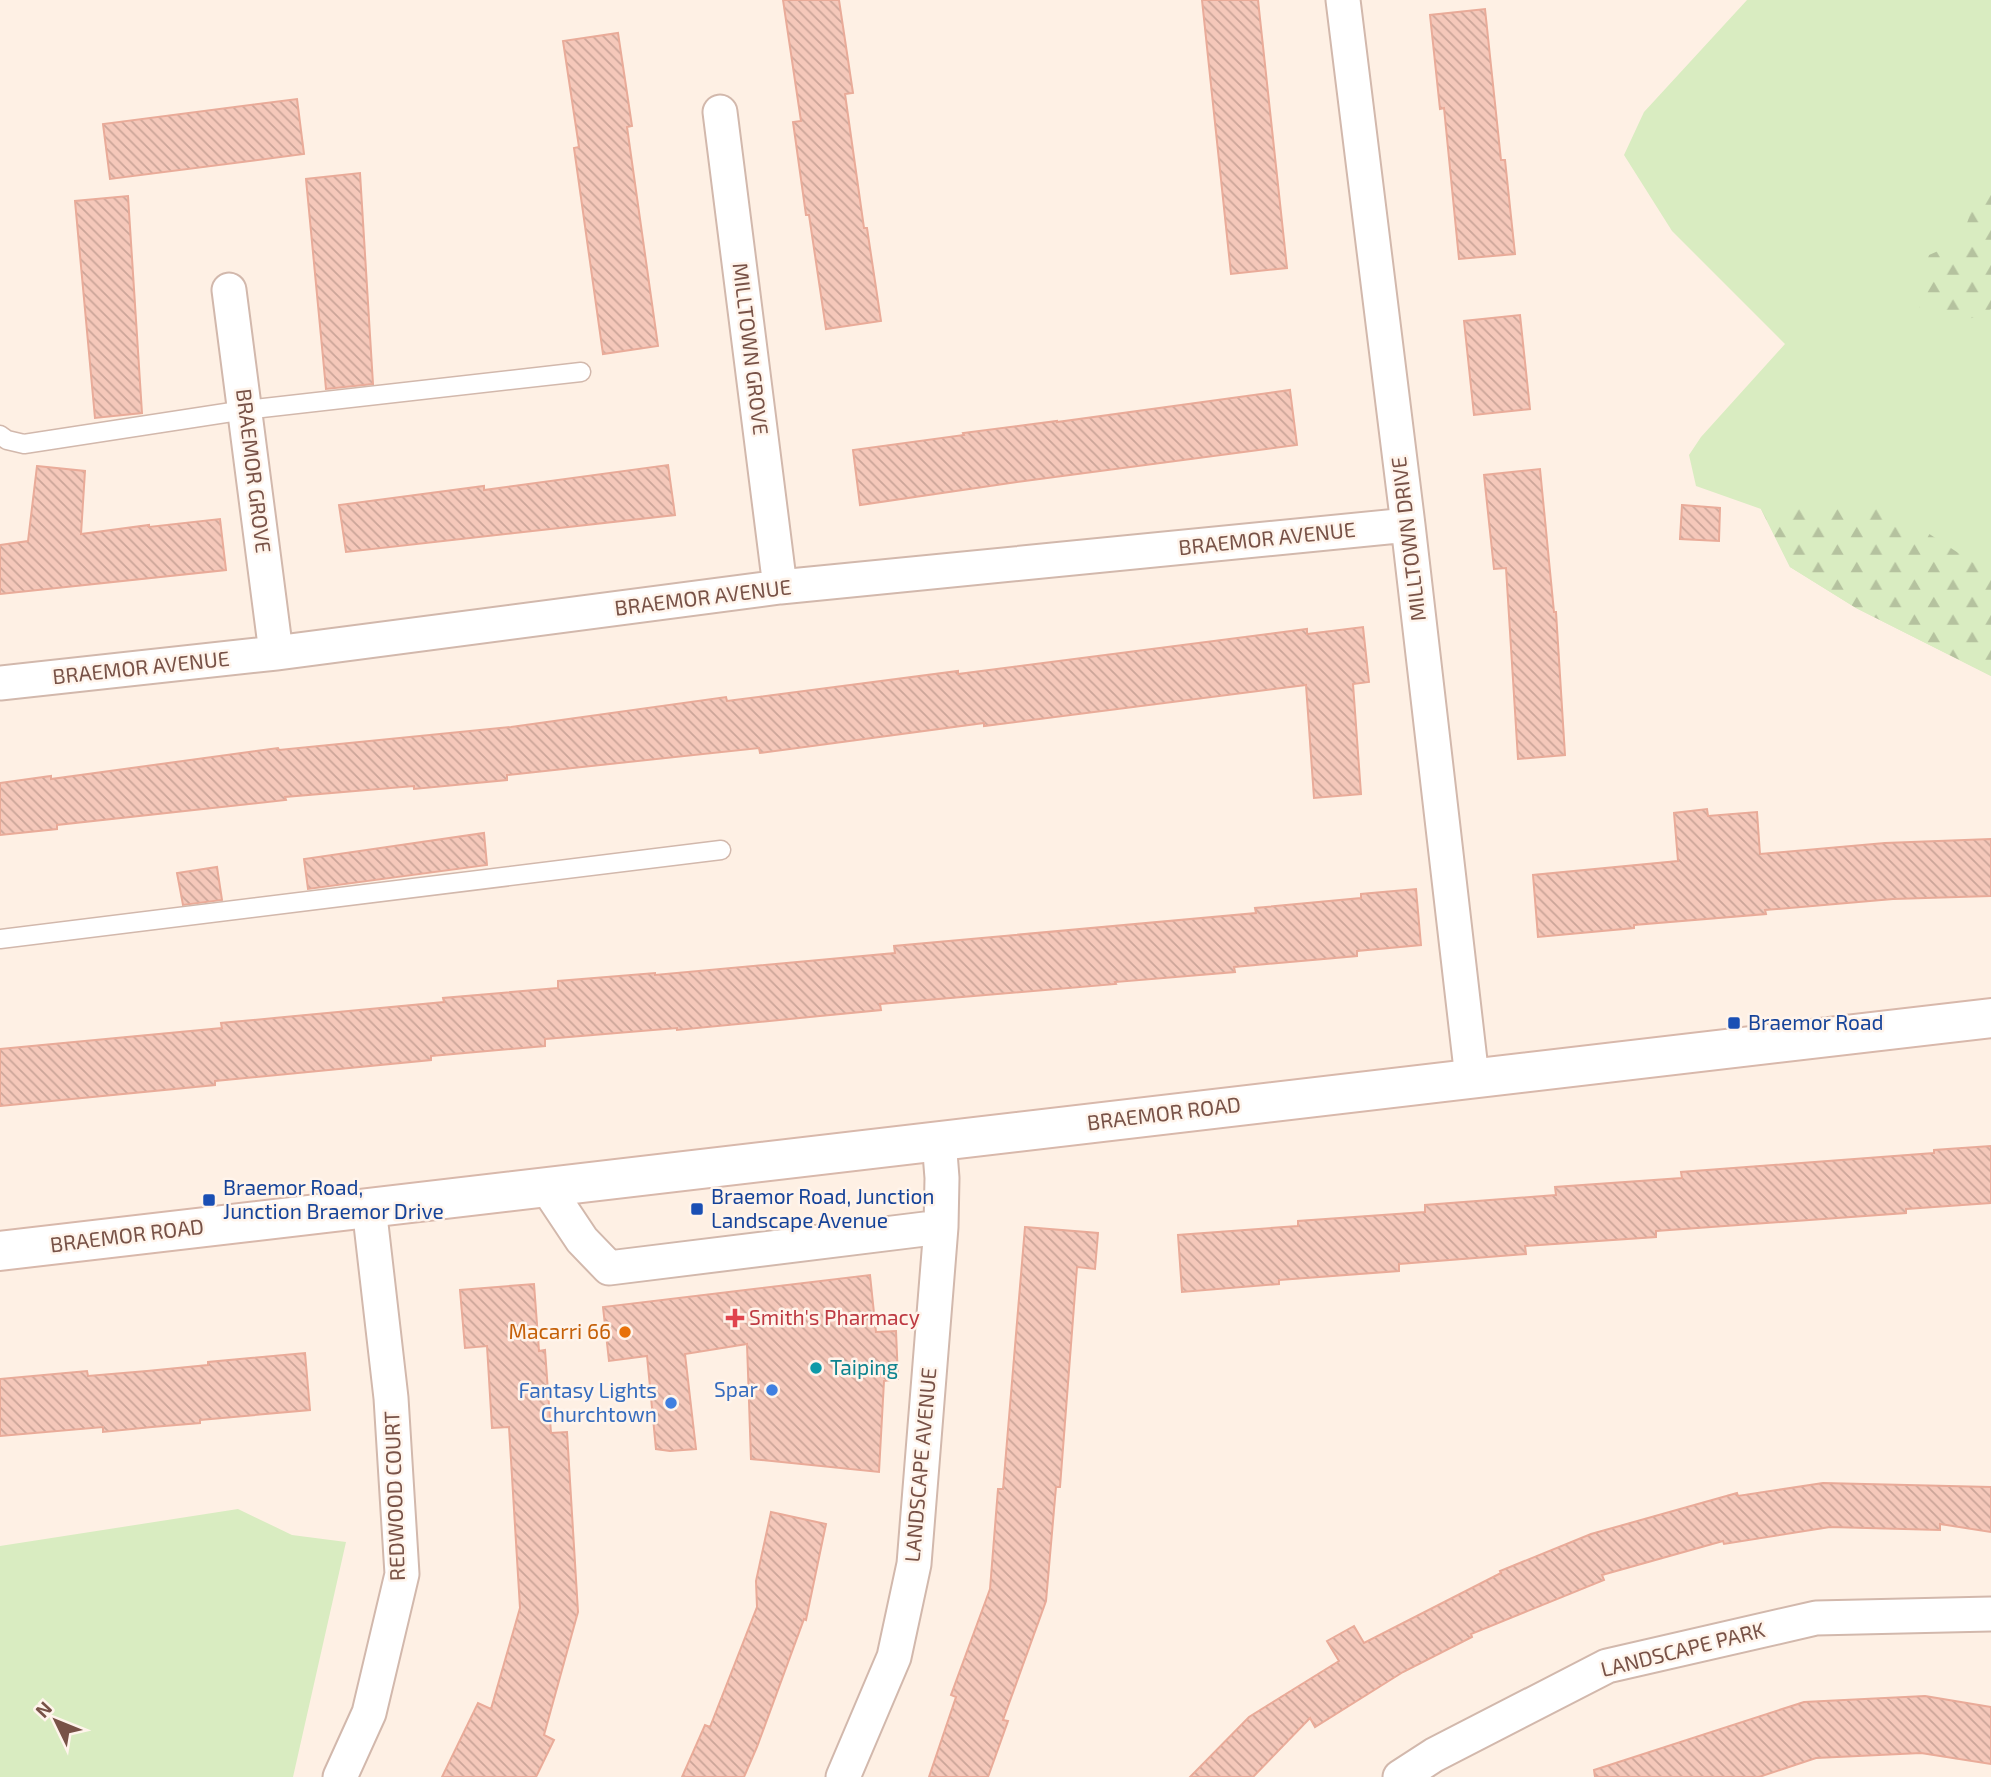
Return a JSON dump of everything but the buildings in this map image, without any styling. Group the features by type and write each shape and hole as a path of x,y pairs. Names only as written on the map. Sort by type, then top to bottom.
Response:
{"main road":[{"name":"BRAEMOR ROAD","path":"0,1251 1991,1018"}],"street":[{"name":"MILLTOWN DRIVE","path":"1343,0 1408,525 1472,1078"},
{"name":"MILLTOWN GROVE","path":"720,112 780,587"},
{"name":"BRAEMOR GROVE","path":"229,290 276,653"},
{"name":"BRAEMOR AVENUE","path":"0,683 276,653 780,587 1408,525"},
{"name":"LANDSCAPE AVENUE","path":"843,1777 894,1657 914,1564 941,1227 942,1178 939,1140"},
{"path":"546,1186 582,1240 609,1268 941,1227"},
{"name":"REDWOOD COURT","path":"340,1777 369,1713 402,1574 391,1398 369,1207"},
{"name":"LANDSCAPE PARK","path":"1400,1777 1434,1755 1606,1666 1816,1618 1991,1614"}],"lane":[{"path":"0,435 7,440 24,444 245,410 580,372"},
{"path":"0,939 721,850"}],"green space":[{"path":"1747,0 1991,0 1991,676 1856,608 1790,567 1761,509 1696,486 1689,455 1701,437 1785,344 1672,231 1624,155 1644,112"},
{"path":"1991,190 1991,309 1979,317 1944,322 1919,307 1919,283 1929,255 1961,241 1971,211 1984,191"},
{"path":"1888,507 1991,572 1991,676 1856,608 1790,567 1761,509"},
{"path":"238,1509 292,1535 346,1542 293,1777 0,1777 0,1546"}],"place":[{"name":"Braemor Road","path":"1734,1023"},
{"name":"Braemor Road, Junction Braemor Drive","path":"209,1200"},
{"name":"Braemor Road, Junction Landscape Avenue","path":"697,1209"},
{"name":"Smith's Pharmacy","path":"735,1318"},
{"name":"Macarri 66","path":"625,1332"},
{"name":"Taiping","path":"816,1368"},
{"name":"Spar","path":"772,1390"},
{"name":"Fantasy Lights Churchtown","path":"671,1403"}]}
